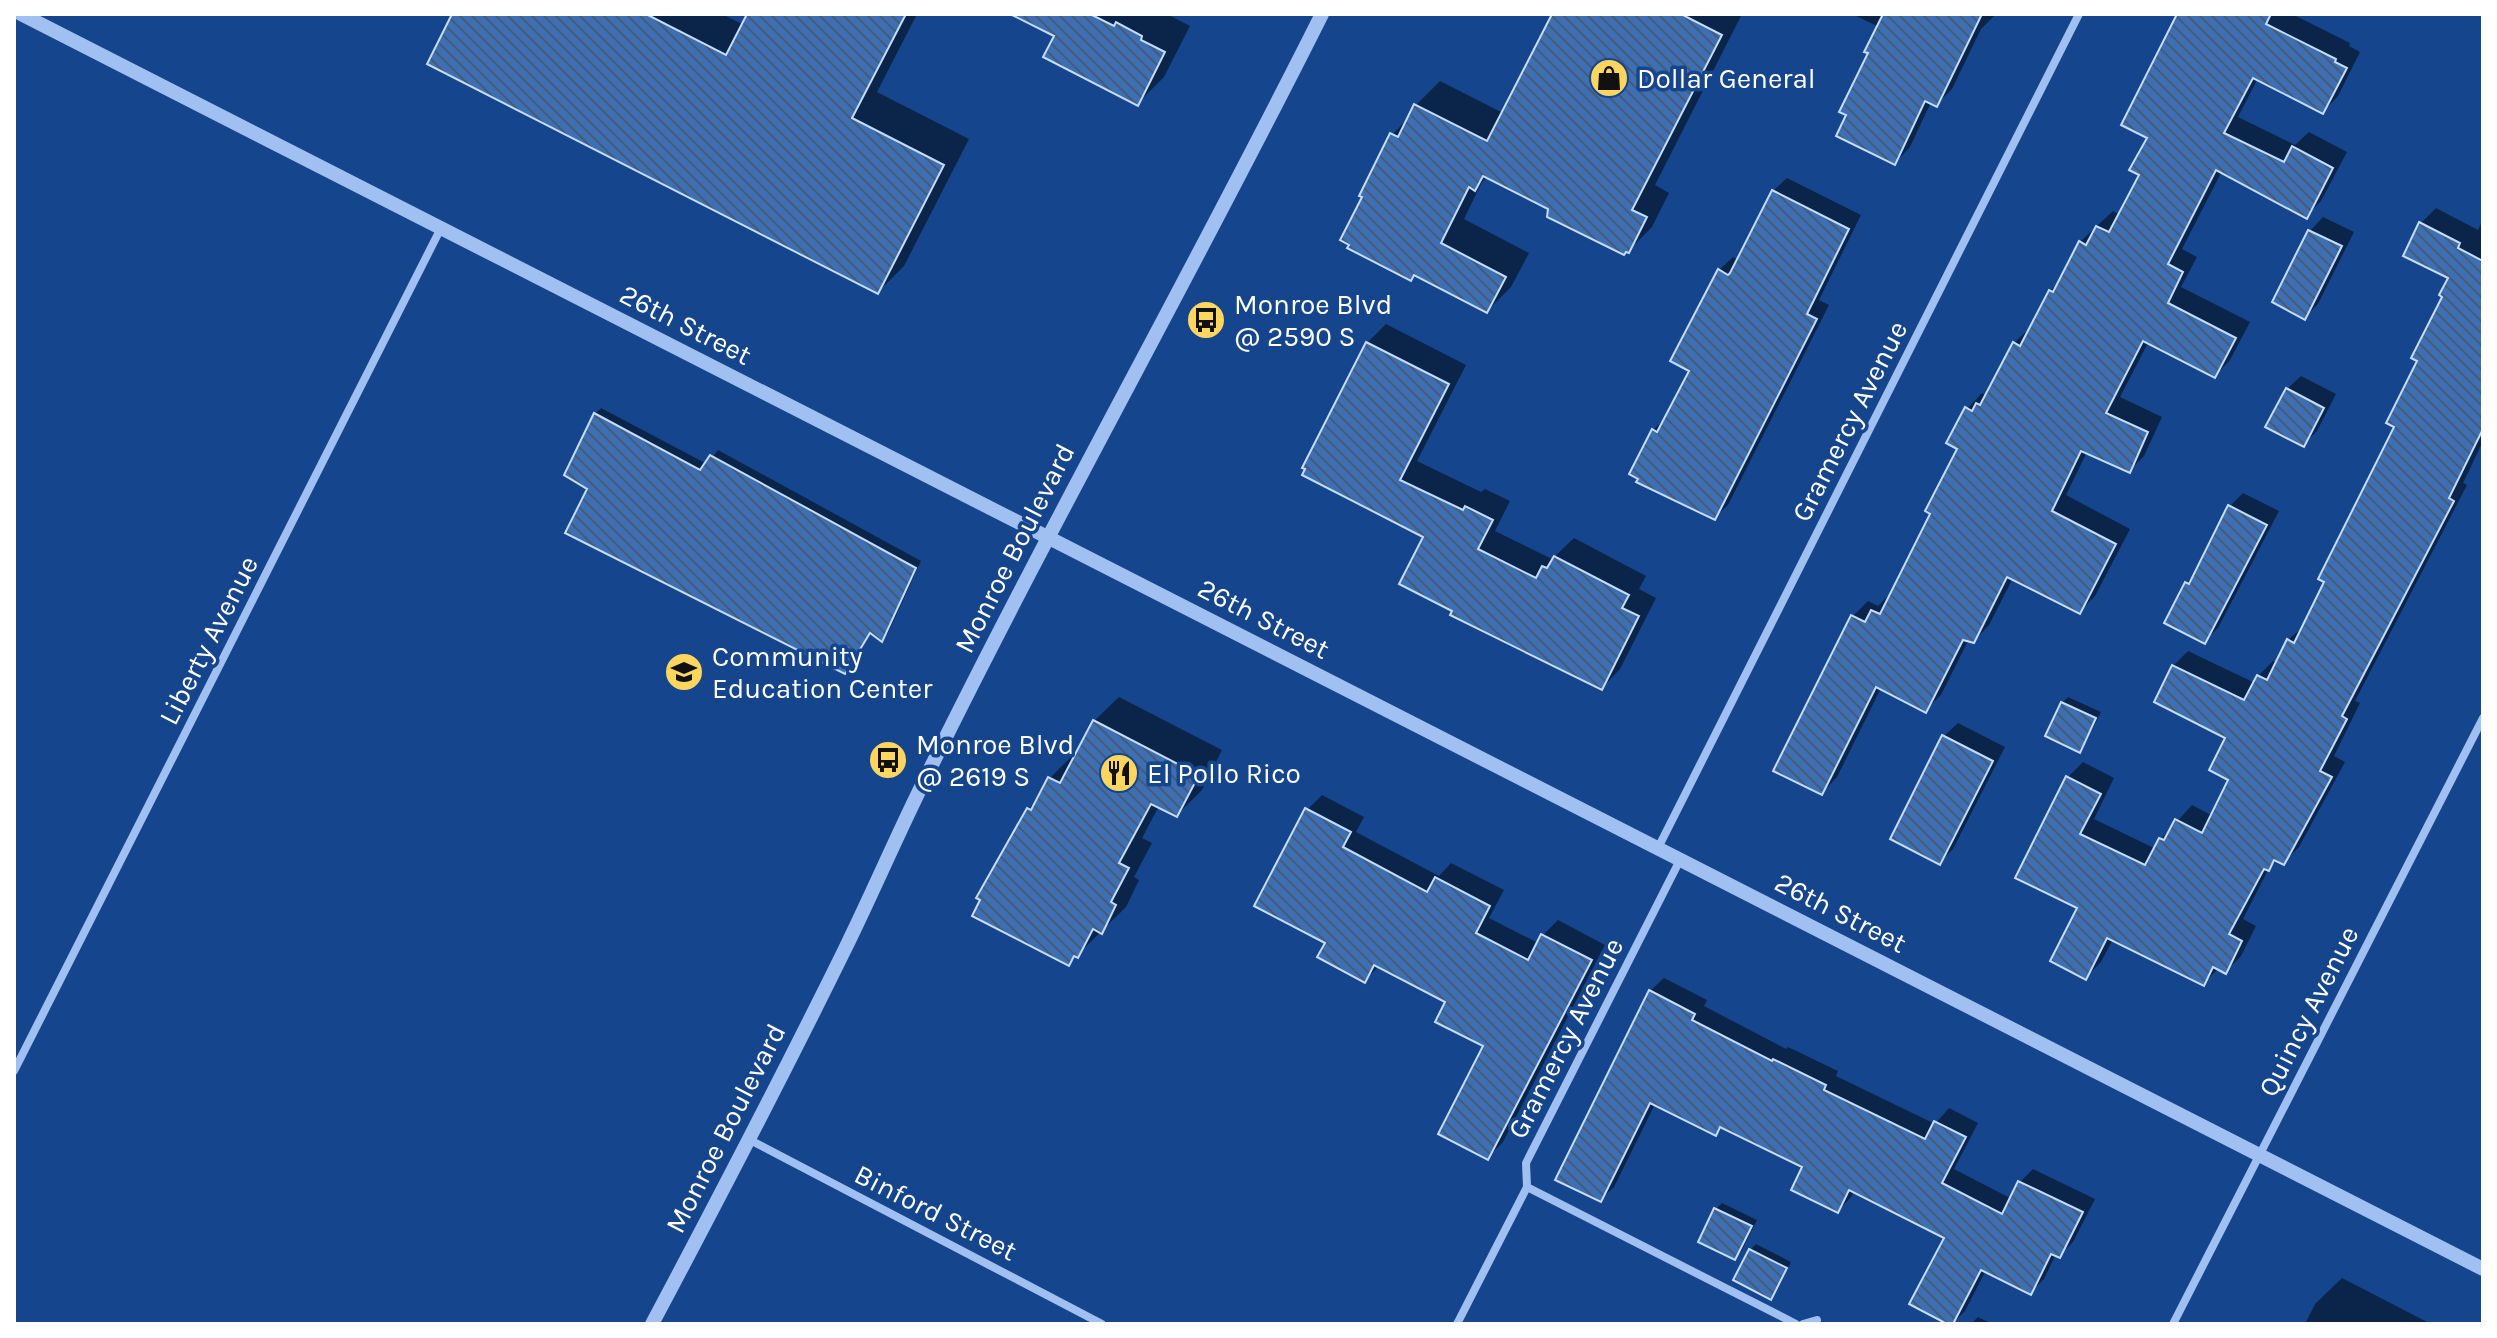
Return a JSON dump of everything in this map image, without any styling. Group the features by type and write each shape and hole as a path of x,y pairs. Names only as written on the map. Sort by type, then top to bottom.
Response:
{"street":[{"name":"26th Street","path":"21,14 2483,1269"},
{"name":"Monroe Boulevard","path":"652,1324 750,1140 926,776 1048,538 1222,212 1322,14"},
{"name":"Gramercy Avenue","path":"1658,848 2079,14"},
{"name":"Liberty Avenue","path":"14,1071 441,228"},
{"name":"Quincy Avenue","path":"2173,1324 2483,718"},
{"name":"Gramercy Avenue","path":"1457,1324 1527,1187 1526,1163 1680,860"},
{"name":"Binford Street","path":"750,1140 1102,1324"},
{"path":"1527,1187 1796,1324"},
{"path":"1803,1324 1817,1320"}],"building":[{"path":"452,14 646,14 726,55 747,14 906,14 852,118 944,165 878,294 427,64"},
{"path":"1010,14 1090,14 1114,26 1116,22 1165,52 1138,106 1043,57 1054,36"},
{"path":"1552,14 1681,14 1722,35 1632,210 1647,217 1629,253 1624,255 1547,217 1548,209 1483,176 1475,191 1469,187 1441,243 1506,277 1487,313 1414,275 1411,281 1347,248 1349,245 1340,240 1362,197 1359,196 1390,133 1398,137 1414,104 1487,141"},
{"path":"1883,14 1982,14 1937,107 1925,101 1895,165 1836,136 1846,115 1839,112"},
{"path":"2177,14 2271,14 2266,24 2336,59 2335,62 2347,68 2323,114 2253,78 2224,133 2284,162 2292,146 2333,168 2307,219 2216,170 2168,264 2183,272 2168,303 2236,338 2215,378 2143,341 2106,413 2148,432 2130,473 2081,451 2052,511 2116,544 2080,614 2007,577 1974,643 1963,640 1926,713 1876,687 1822,795 1773,771 1851,615 1865,622 1871,610 1880,614 1930,514 1925,511 1957,449 1946,443 1965,407 1972,411 1976,403 1980,405 2013,342 2020,346 2079,241 2086,245 2096,226 2109,232 2139,175 2129,170 2147,138 2121,125"},
{"path":"1772,190 1849,229 1807,314 1817,319 1715,520 1636,482 1638,479 1629,474 1652,429 1657,432 1689,371 1670,361 1718,269 1728,275 1730,273"},
{"path":"2419,222 2460,243 2458,248 2483,261 2483,429 2449,498 2454,501 2342,716 2347,719 2320,771 2332,777 2284,865 2274,860 2269,871 2264,869 2229,934 2242,941 2226,974 2213,967 2204,986 2107,938 2086,980 2050,961 2077,908 2015,878 2066,776 2101,794 2080,834 2145,865 2159,838 2164,840 2175,819 2202,833 2228,780 2209,770 2225,738 2154,702 2172,665 2244,700 2257,675 2267,680 2287,639 2294,643 2324,582 2318,579 2394,427 2386,423 2417,361 2411,358 2442,297 2439,295 2448,278 2403,256"},
{"path":"2308,230 2342,246 2305,320 2272,302"},
{"path":"1366,342 1449,384 1400,480 1463,510 1465,506 1493,520 1478,549 1536,578 1542,566 1547,568 1554,556 1629,595 1622,608 1639,616 1602,690 1450,615 1452,611 1399,584 1423,537 1302,475 1305,469 1302,468"},
{"path":"2286,388 2324,408 2304,447 2265,427"},
{"name":"Community Education Center","path":"594,413 700,470 710,455 916,568 882,642 870,633 845,674 565,533 587,489 564,475"},
{"path":"2228,505 2267,525 2205,644 2164,623 2185,582 2189,584"},
{"path":"2061,702 2096,718 2080,753 2045,736"},
{"path":"1093,720 1199,775 1177,817 1151,804 1119,863 1129,868 1111,902 1116,905 1102,934 1093,929 1078,958 1074,956 1069,966 972,916 980,900 976,898 1027,808 1031,810 1048,777 1060,783"},
{"path":"1942,735 1993,761 1940,865 1890,839"},
{"path":"1305,808 1351,832 1343,847 1427,892 1435,877 1490,906 1476,933 1528,960 1541,934 1592,960 1488,1160 1438,1134 1483,1046 1435,1022 1445,1002 1374,965 1365,983 1317,957 1325,943 1254,906"},
{"path":"1649,990 1695,1014 1692,1020 1826,1085 1824,1090 1925,1139 1934,1121 1966,1137 1942,1183 2002,1214 2018,1181 2083,1212 2060,1258 2051,1254 2031,1295 1981,1270 1953,1324 1947,1324 1909,1304 1944,1238 1849,1190 1838,1213 1791,1190 1802,1167 1720,1127 1716,1136 1650,1103 1601,1202 1555,1180"},
{"path":"1714,1208 1752,1226 1735,1260 1698,1242"},
{"path":"1749,1249 1787,1268 1771,1300 1733,1280"}],"place":[{"name":"Dollar General","path":"1609,78"},
{"name":"Monroe Blvd @ 2590 S","path":"1206,320"},
{"name":"Community Education Center","path":"684,672"},
{"name":"Monroe Blvd @ 2619 S","path":"888,760"},
{"name":"El Pollo Rico","path":"1119,773"}]}
